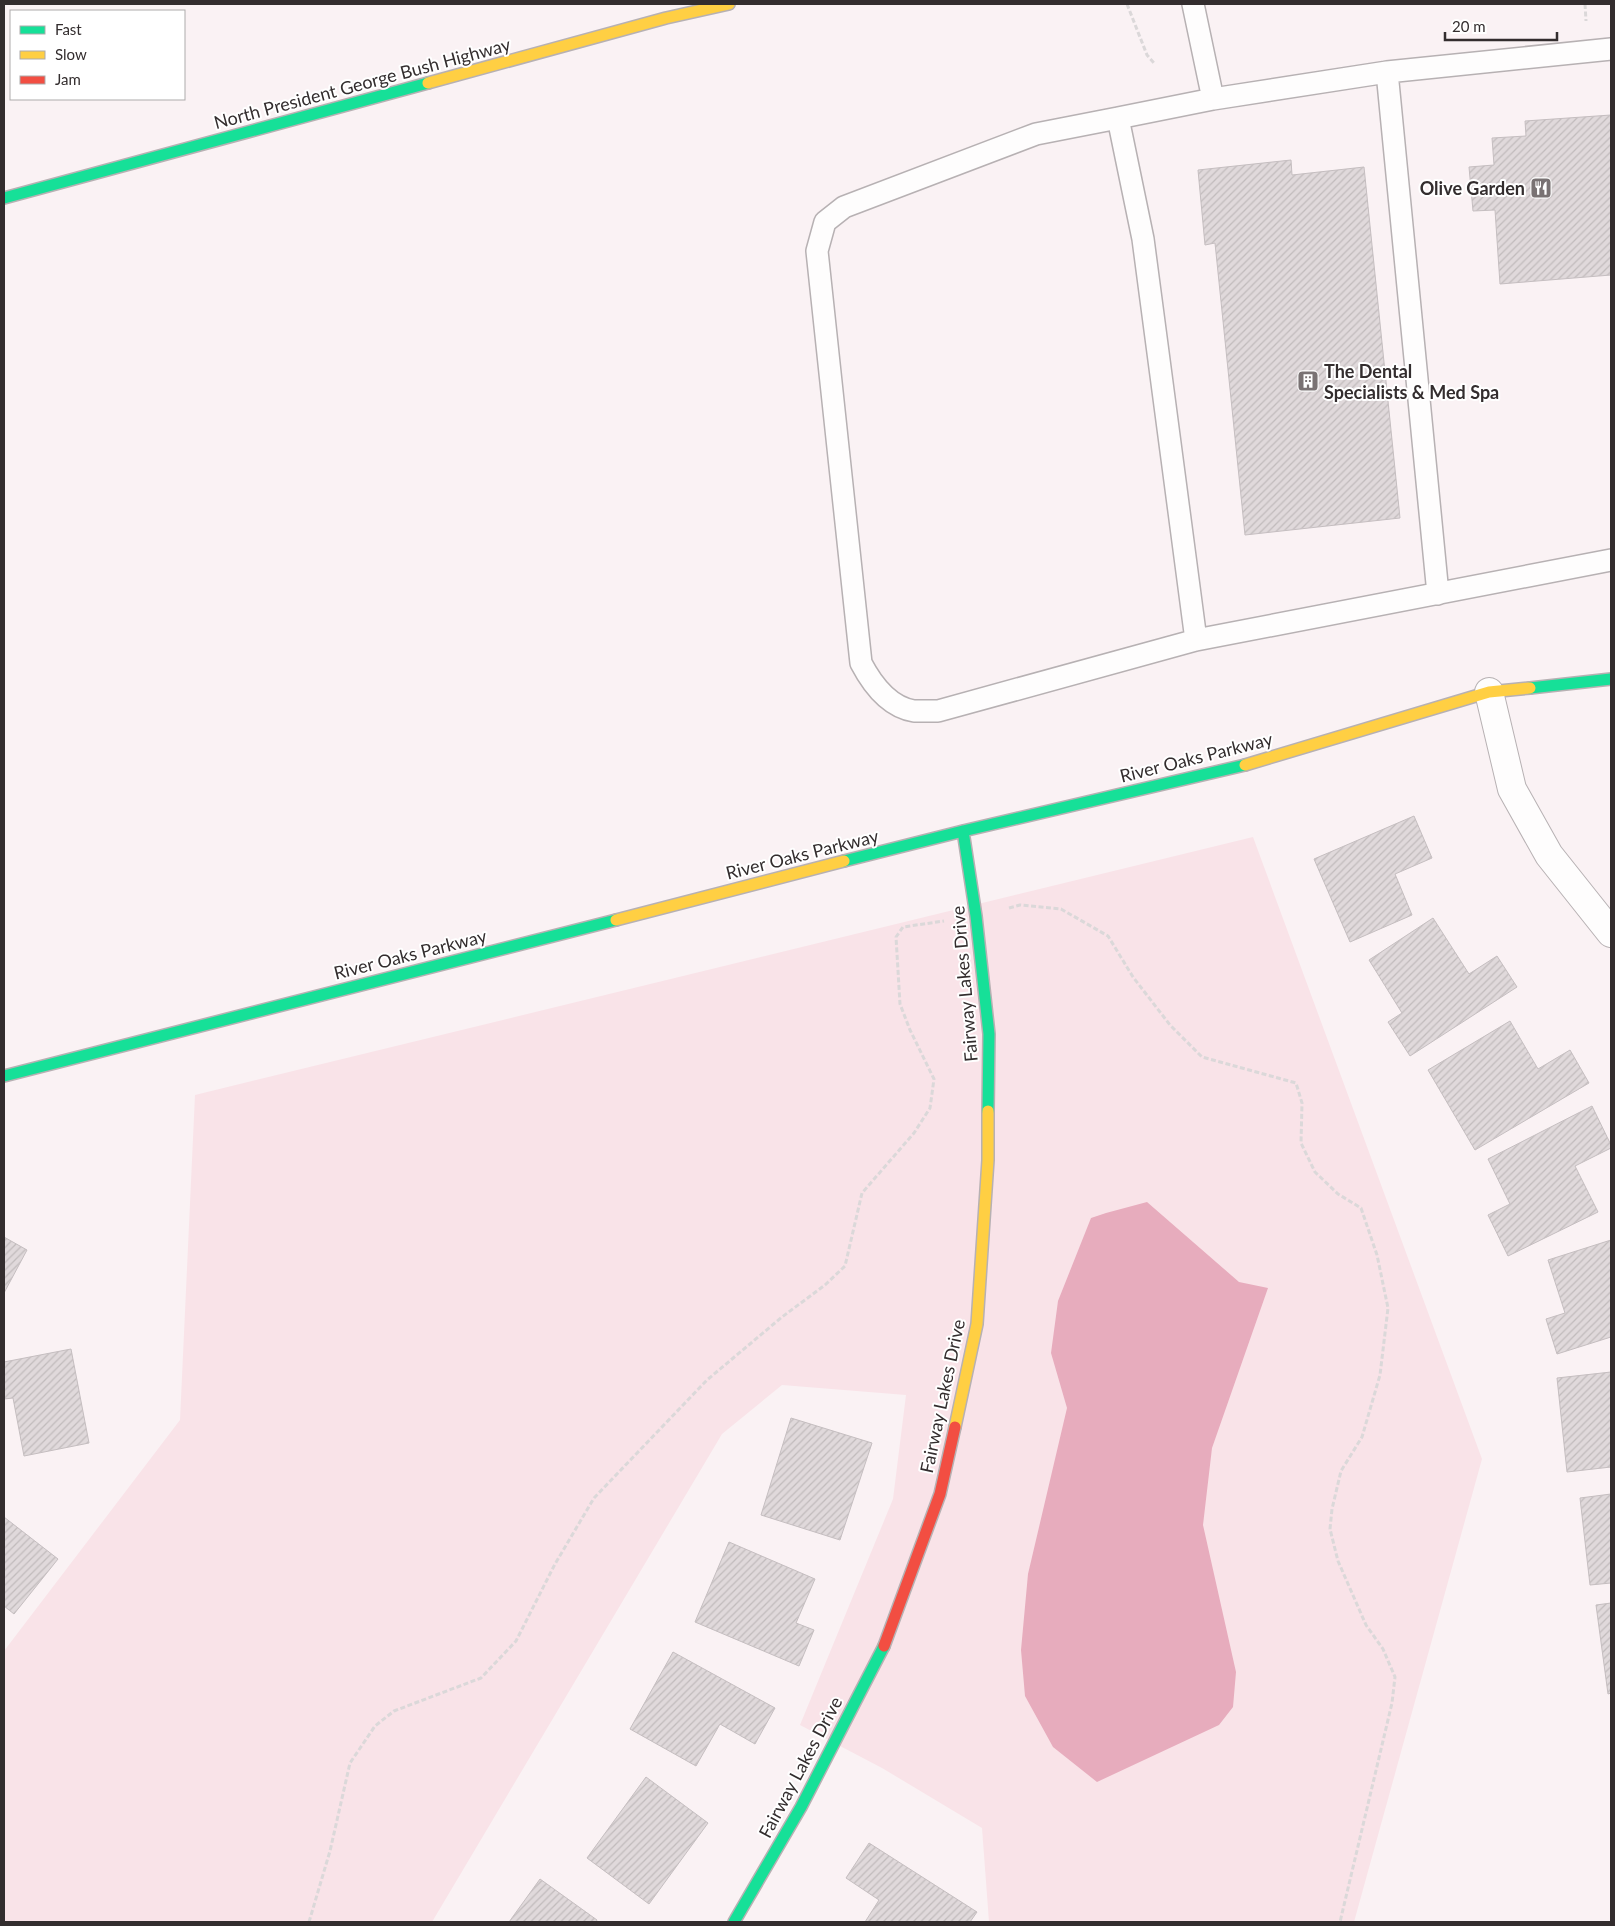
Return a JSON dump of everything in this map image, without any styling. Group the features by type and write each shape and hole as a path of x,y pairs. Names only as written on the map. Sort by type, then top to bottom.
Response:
{"street":[{"name":"North President George Bush Highway","path":"4,198 656,20 729,4"},
{"name":"River Oaks Parkway","path":"4,1076 963,831 1241,766 1489,692 1611,680"},
{"path":"1489,692 1512,789 1549,855 1611,933"},
{"name":"Fairway Lakes Drive","path":"734,1922 801,1807 886,1640 940,1494 977,1324 988,1160 989,1034 976,916 963,831"}],"lane":[{"path":"1194,4 1213,99"},
{"path":"1611,49 1387,72 1213,99 1036,134 844,207 825,222 816,251 861,663 872,682 891,702 913,710 938,711 1196,640 1611,560"},
{"path":"1387,72 1438,594"},
{"path":"1118,118 1143,239 1196,640"}],"path":[{"path":"1127,4 1147,54 1154,63"},
{"path":"1585,4 1586,30"}],"shaded area":[{"path":"1253,837 1482,1459 1354,1922 989,1922 982,1828 882,1768 800,1725 893,1499 906,1395 782,1385 722,1434 432,1922 4,1922 4,1651 180,1420 195,1095"},
{"path":"1147,1202 1239,1282 1268,1288 1212,1448 1203,1525 1236,1672 1233,1707 1219,1725 1097,1782 1053,1747 1025,1696 1021,1650 1028,1574 1067,1408 1051,1353 1058,1301 1091,1218"}],"building":[{"name":"Olive Garden","path":"1611,115 1611,275 1500,284 1495,210 1473,211 1469,167 1494,165 1492,138 1526,136 1525,121"},
{"name":"The Dental Specialists & Med Spa","path":"1291,160 1292,175 1364,167 1400,518 1245,535 1215,243 1205,245 1198,170"},
{"path":"1414,816 1432,858 1395,874 1412,915 1350,942 1314,859"},
{"path":"1433,918 1469,974 1497,956 1517,987 1410,1056 1388,1022 1402,1013 1369,960"},
{"path":"1510,1021 1538,1069 1570,1050 1589,1083 1475,1150 1428,1070"},
{"path":"1592,1106 1611,1148 1575,1166 1598,1212 1508,1256 1488,1215 1510,1204 1488,1159"},
{"path":"4,1237 27,1250 4,1293"},
{"path":"1611,1240 1611,1337 1557,1354 1546,1319 1565,1313 1548,1260"},
{"path":"71,1349 89,1443 24,1456 13,1398 4,1399 4,1362"},
{"path":"1611,1372 1611,1467 1567,1472 1557,1378"},
{"path":"791,1418 872,1443 840,1540 761,1515"},
{"path":"1611,1494 1611,1583 1590,1585 1580,1498"},
{"path":"4,1517 58,1559 14,1614 4,1606"},
{"path":"729,1542 815,1579 796,1623 814,1630 799,1666 695,1622"},
{"path":"1611,1603 1611,1693 1608,1694 1596,1605"},
{"path":"673,1652 775,1708 755,1744 720,1724 696,1766 630,1729"},
{"path":"646,1777 708,1823 649,1904 587,1858"},
{"path":"869,1843 977,1912 970,1922 865,1922 879,1900 846,1878"},
{"path":"540,1879 597,1920 596,1922 509,1922"}],"traffic: fast":[{"path":"4,198 428,83"},
{"path":"1530,688 1611,679"},
{"path":"844,861 1245,765"},
{"path":"963,831 976,916 989,1034 988,1111"},
{"path":"4,1076 616,920"},
{"path":"734,1922 801,1807 884,1646"}],"traffic: slow":[{"path":"428,83 666,18 729,4"},
{"path":"1245,765 1489,692 1530,688"},
{"path":"616,920 844,861"},
{"path":"955,1427 977,1324 988,1160 988,1111"}],"traffic: jam":[{"path":"884,1646 940,1494 955,1427"}],"place":[{"name":"Olive Garden","path":"1541,188"},
{"name":"The Dental Specialists & Med Spa","path":"1308,381"}]}
